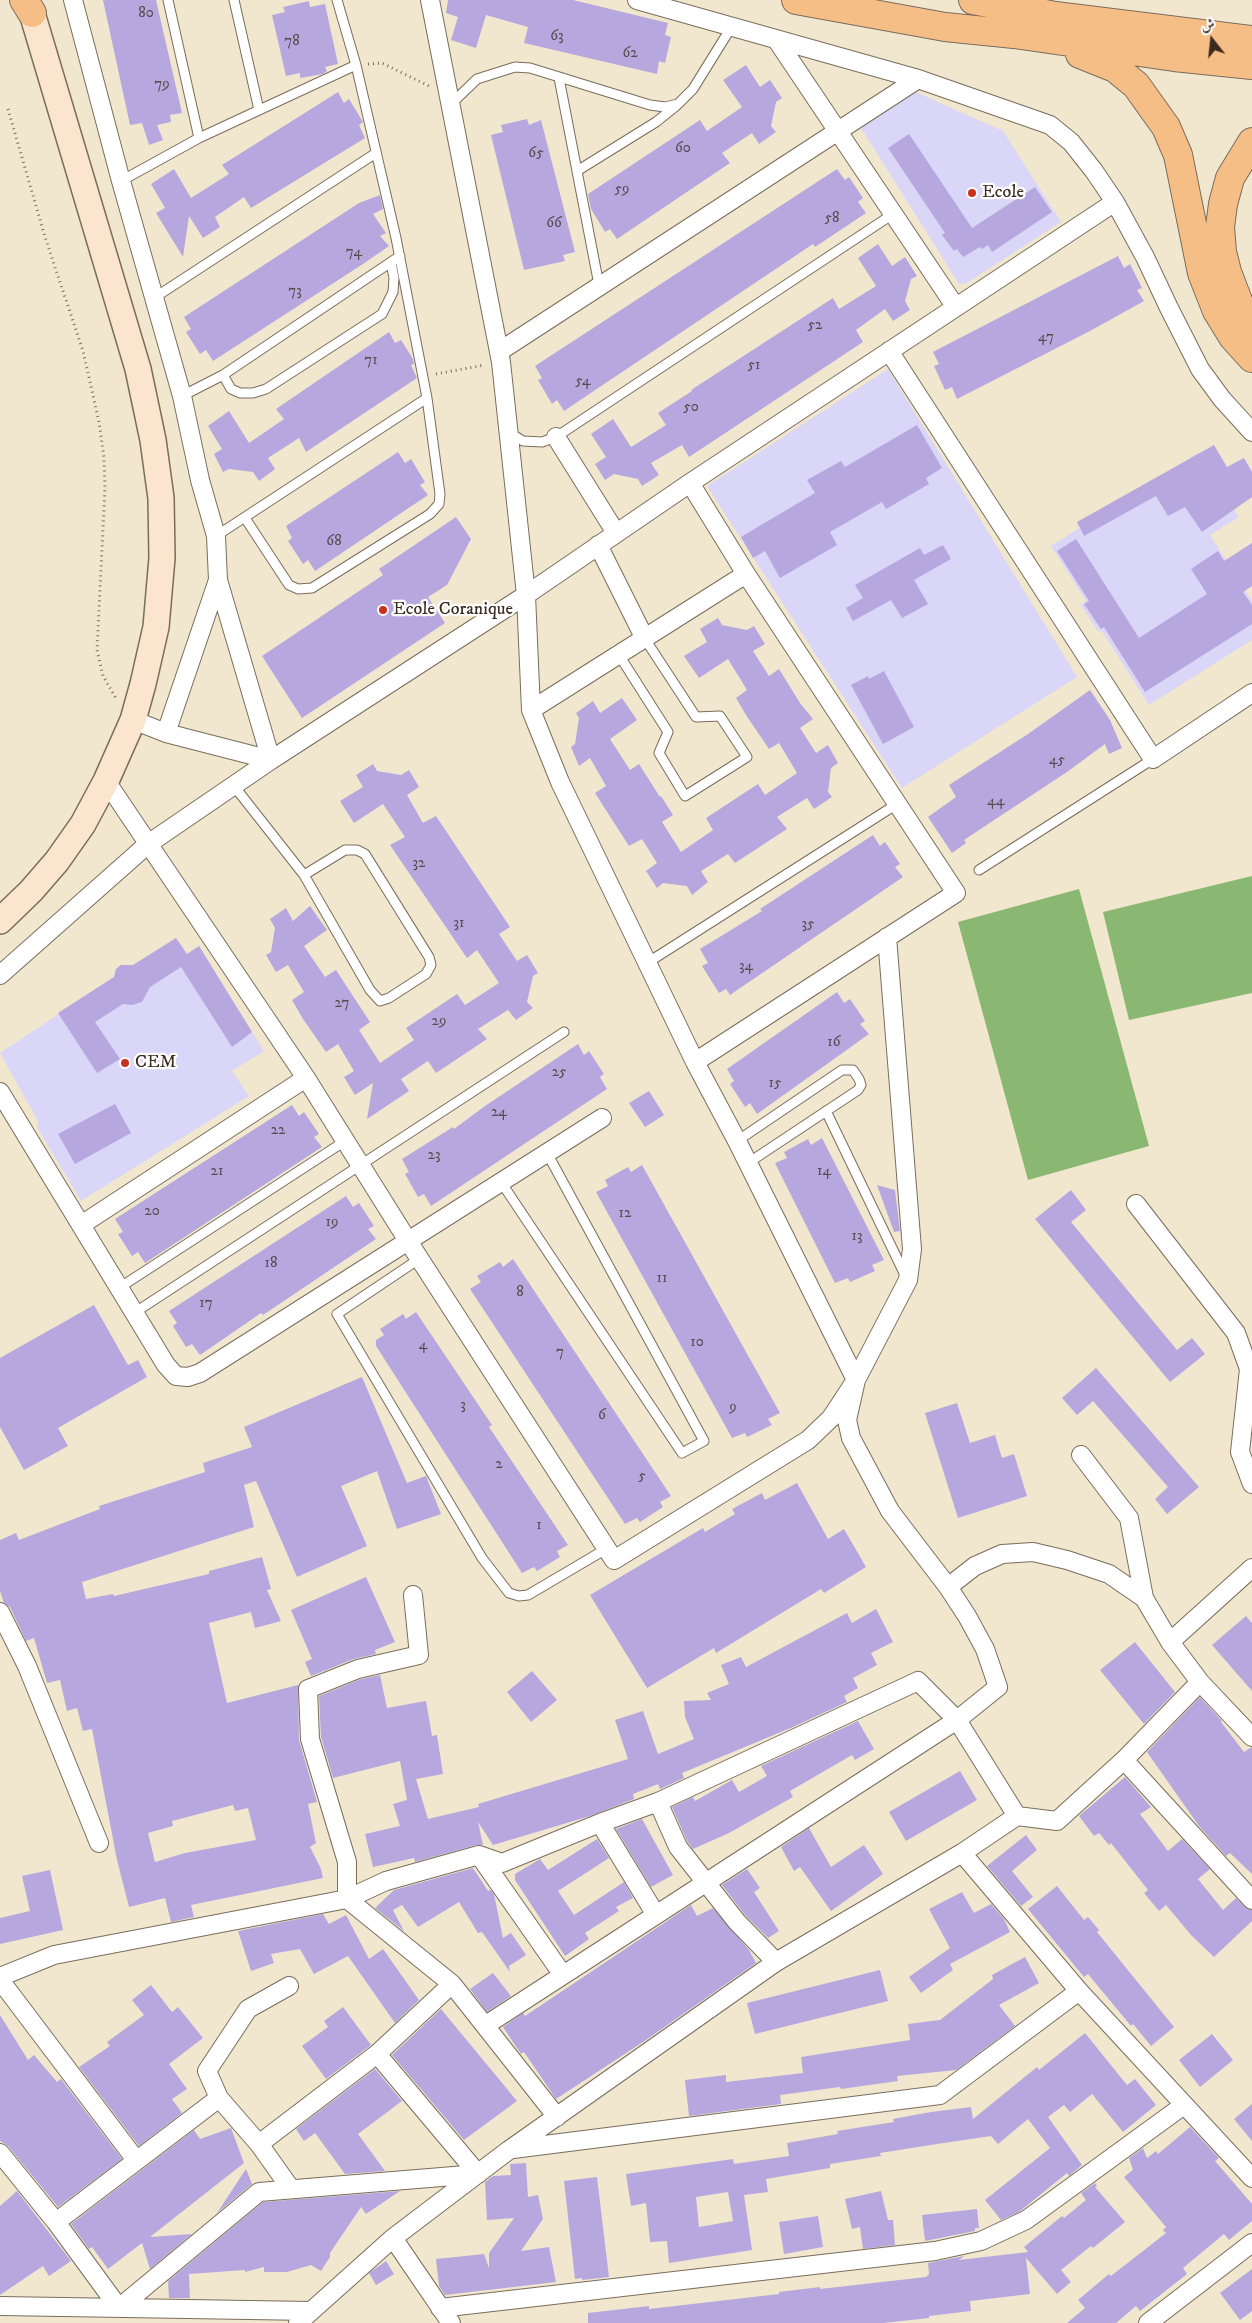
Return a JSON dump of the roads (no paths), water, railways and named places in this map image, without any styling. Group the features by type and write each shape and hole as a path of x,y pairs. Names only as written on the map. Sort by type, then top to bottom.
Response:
{"highway":[{"path":"796,0 945,27 1014,34 1174,57 1252,65"},
{"path":"973,0 1055,16 1252,40"},
{"path":"1014,34 1092,58 1116,68 1136,85 1150,102 1166,126 1178,155 1189,200 1195,242 1205,281 1218,311 1233,337 1252,358"},
{"path":"1252,142 1230,178 1223,204 1220,227 1222,252 1228,272 1240,306 1252,324"}],"street":[{"path":"73,0 120,181 182,396 200,480 216,536 218,580 271,760"},
{"path":"430,0 500,357 510,433 526,595 531,710 560,782 695,1062 737,1141 856,1380 847,1420 851,1438 890,1511 948,1587 985,1649 998,1687 957,1720 705,1881 486,2025"},
{"path":"637,0 918,79 1050,125 1071,142 1115,202 1145,256 1168,308 1200,369 1222,399 1252,432"},
{"path":"0,920 31,891 57,861 83,824 106,781 132,720 156,627 162,558 161,498 153,440 138,369 30,4"},
{"path":"776,39 839,130 955,306"},
{"path":"500,357 599,285 918,79"},
{"path":"0,975 148,844 271,760 526,595 955,306 1115,202"},
{"path":"889,351 1153,759 1252,693"},
{"path":"556,437 616,533"},
{"path":"690,483 746,574 956,893 695,1062"},
{"path":"598,545 645,639"},
{"path":"531,710 746,574"},
{"path":"166,733 218,580"},
{"path":"132,720 166,733 271,760"},
{"path":"106,781 306,1078 419,1259 614,1560 808,1440 831,1418 856,1380 908,1280 912,1249 887,937"},
{"path":"81,1225 306,1078"},
{"path":"0,1092 166,1365 176,1376 188,1377 200,1372 602,1118"},
{"path":"1136,1204 1236,1333 1249,1369 1240,1452 1252,1484"},
{"path":"1082,1455 1129,1518 1144,1598 1170,1642 1200,1682 1252,1737"},
{"path":"948,1587 975,1566 1002,1554 1033,1552 1068,1560 1109,1574 1144,1598"},
{"path":"1170,1642 1252,1568"},
{"path":"347,1899 347,1862 310,1738 308,1689 358,1669 419,1655 413,1595"},
{"path":"0,1612 27,1666 99,1843"},
{"path":"136,2160 0,1979 54,1955 347,1899 386,1881 479,1855 502,1863 600,1823 658,1802 918,1680 957,1720 1017,1816"},
{"path":"298,2323 393,2238 509,2150 776,1962 962,1853 1017,1816 1057,1821 1124,1760 1200,1682"},
{"path":"1124,1760 1252,1900"},
{"path":"658,1802 678,1847 737,1922 776,1962"},
{"path":"600,1823 656,1915"},
{"path":"962,1853 1079,1991 1252,2178"},
{"path":"479,1855 563,1975"},
{"path":"347,1899 452,1984 557,2117"},
{"path":"259,2144 377,2054 452,1984"},
{"path":"289,1986 248,2010 207,2071 219,2098 259,2144 291,2189"},
{"path":"509,2150 940,2095 1079,1991"},
{"path":"377,2054 478,2174"},
{"path":"56,2222 219,2098"},
{"path":"440,2308 925,2252 981,2241 1026,2220 1184,2105"},
{"path":"0,2153 56,2222 119,2308"},
{"path":"119,2308 259,2192 478,2174"},
{"path":"393,2238 451,2323"},
{"path":"1148,2323 1252,2243"},
{"path":"0,2306 311,2311"}],"lane":[{"path":"168,0 199,138"},
{"path":"234,0 259,110"},
{"path":"245,518 289,586 298,589 312,588 430,514 439,504 440,494 427,398 400,256 356,65 337,0"},
{"path":"577,172 656,122 678,104 693,89 732,26"},
{"path":"120,181 199,138 356,65"},
{"path":"449,100 477,79 508,68 530,68 650,105 665,107 678,104"},
{"path":"559,78 599,285"},
{"path":"154,298 376,153"},
{"path":"510,433 523,441 542,442 556,437 893,214"},
{"path":"182,396 223,375 400,256"},
{"path":"223,375 231,389 240,393 253,393 266,389 382,314 393,292 394,278 391,263"},
{"path":"216,536 427,398"},
{"path":"619,655 668,732 659,753 685,796 748,757 720,716 696,717 645,639"},
{"path":"980,870 1153,759"},
{"path":"234,786 304,875 370,990 380,1000 389,998 426,974 431,965 430,957 365,854 357,850 345,850 304,875"},
{"path":"647,963 897,804"},
{"path":"134,1313 564,1032"},
{"path":"737,1141 842,1070 853,1070 861,1085 858,1090 748,1163"},
{"path":"826,1111 908,1280"},
{"path":"119,1288 345,1141"},
{"path":"501,1182 682,1453 704,1441 547,1154"},
{"path":"419,1259 337,1314 482,1558 509,1593 518,1596 528,1595 606,1549"}],"place":[{"name":"Ecole","path":"972,193"},
{"name":"Ecole Coranique","path":"383,610"},
{"name":"CEM","path":"125,1063"}]}
